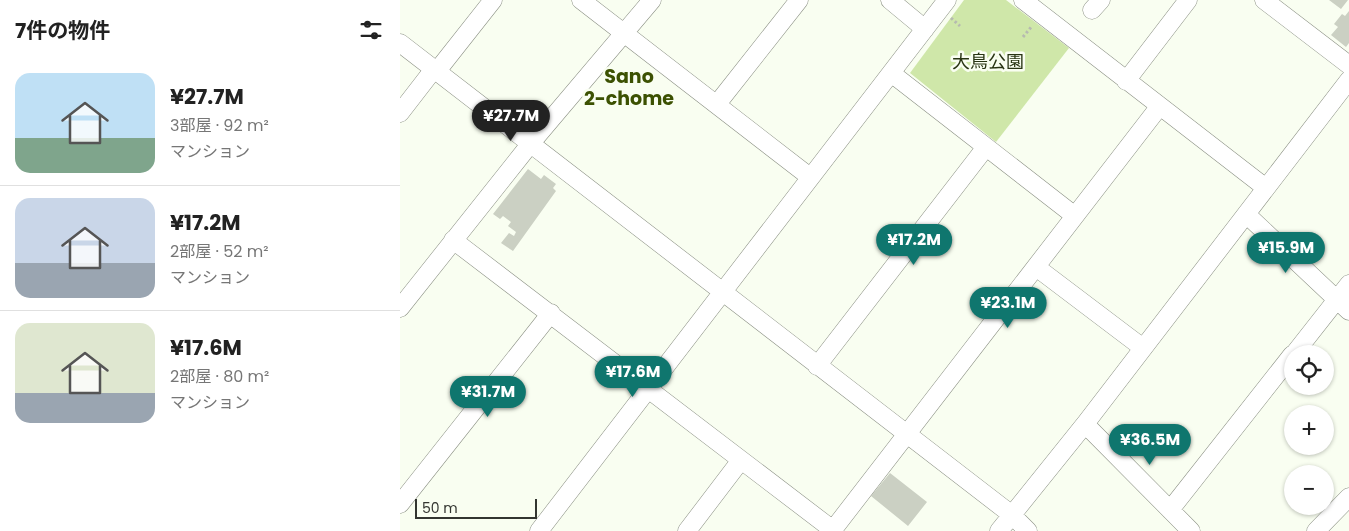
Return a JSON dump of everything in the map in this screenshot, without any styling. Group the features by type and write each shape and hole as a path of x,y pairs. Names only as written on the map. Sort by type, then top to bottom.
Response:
{"street":[{"path":"400,113 493,0"},
{"path":"581,0 810,177"},
{"path":"400,308 531,143 652,0"},
{"path":"717,104 799,0"},
{"path":"890,0 925,29"},
{"path":"538,531 650,389 721,292 947,0"},
{"path":"1023,0 1266,188"},
{"path":"1126,81 1188,0"},
{"path":"1264,0 1349,65"},
{"path":"400,43 1012,515 1028,531"},
{"path":"891,73 1075,216"},
{"path":"999,531 1085,424 1349,80"},
{"path":"453,240 590,336 650,389 832,531 1159,107"},
{"path":"817,366 986,147"},
{"path":"1246,214 1343,305"},
{"path":"1036,267 1143,348"},
{"path":"1302,345 1343,305 1349,284"},
{"path":"400,504 562,317"},
{"path":"1170,510 1284,365"},
{"path":"1085,424 1191,531"},
{"path":"687,531 741,460"},
{"path":"1316,531 1349,497"}],"green space":[{"name":"大鳥公園","path":"964,0 1006,0 1069,48 996,142 910,73"}],"building":[{"path":"1329,0 1348,0 1341,9"},
{"path":"1349,11 1349,43 1346,47 1331,35 1338,27 1334,24 1342,14 1345,16"},
{"path":"528,169 541,179 544,175 556,184 553,188 556,191 513,251 501,243 509,233 514,236 516,232 508,226 511,222 503,216 500,219 493,214"},
{"path":"890,473 927,502 908,526 871,496"}],"district":[{"name":"Sano 2-chome","path":"629,87"}]}
